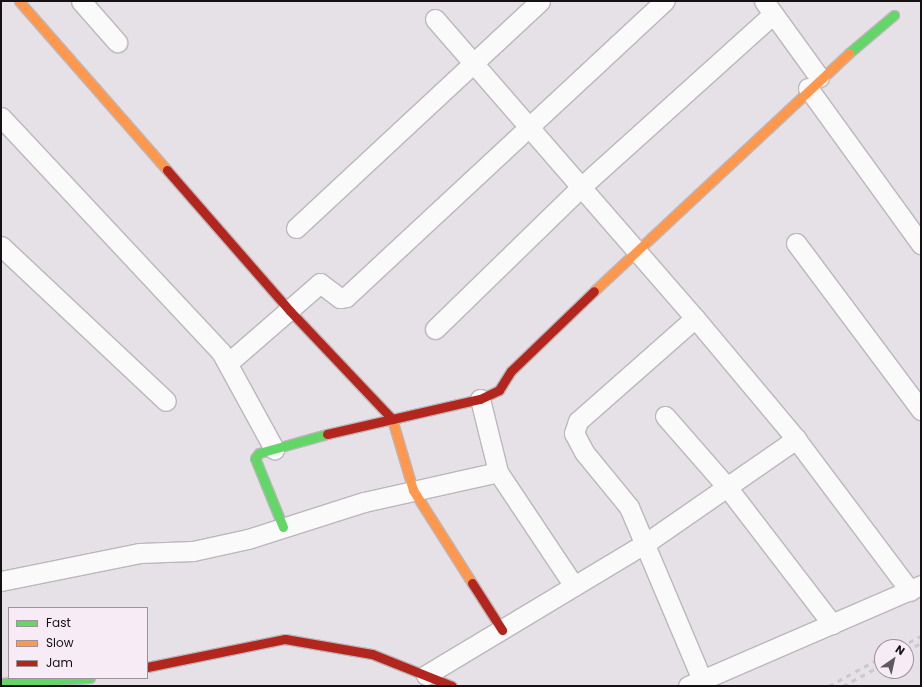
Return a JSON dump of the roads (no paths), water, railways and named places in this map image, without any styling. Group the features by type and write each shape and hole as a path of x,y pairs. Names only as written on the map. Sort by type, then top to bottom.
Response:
{"street":[{"path":"19,1 290,311 391,417 413,490 502,630"},
{"path":"81,1 117,42"},
{"path":"296,228 471,62 540,1"},
{"path":"228,363 290,311 320,283 340,298 346,297 665,1"},
{"path":"435,330 581,187 769,7 813,83 921,244"},
{"path":"283,527 255,458 274,449 391,417 480,399 499,390 511,372 813,83 894,14"},
{"path":"435,19 695,318 796,439 916,588 695,683 646,543 629,507 584,452 574,433 578,421 695,318"},
{"path":"1,117 228,363 274,449"},
{"path":"796,243 921,410"},
{"path":"1,246 166,401"},
{"path":"480,399 498,472 574,586"},
{"path":"665,416 727,487 832,624"},
{"path":"426,675 646,543 796,439"},
{"path":"1,581 140,553 193,551 413,490 498,472"},
{"path":"148,667 285,639 372,654 452,686"},
{"path":"1,683 72,679"}],"railway":[{"path":"914,640 921,636"},
{"path":"914,647 921,643"},
{"path":"829,686 874,661"},
{"path":"843,686 874,669"}]}
